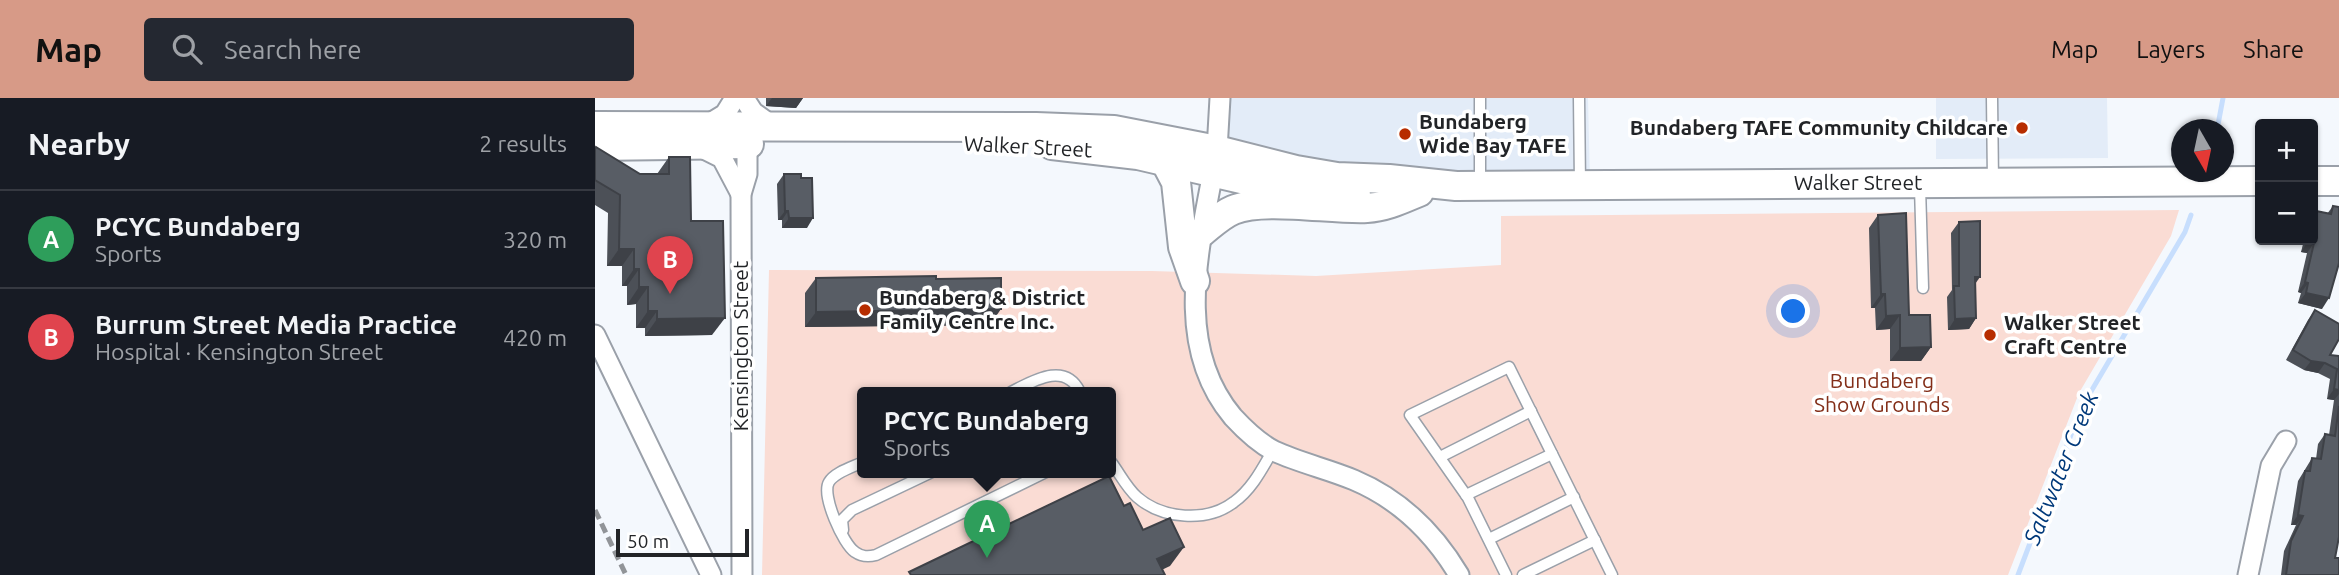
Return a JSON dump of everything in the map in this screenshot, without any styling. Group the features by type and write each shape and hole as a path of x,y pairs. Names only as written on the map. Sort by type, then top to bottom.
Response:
{"main road":[{"name":"Walker Street","path":"595,146 719,135 771,125 1114,130 1215,161 1302,193 1349,196 1419,192 1468,185"},
{"name":"Walker Street","path":"595,126 719,135 1072,146 1165,162 1215,161 1337,177 1468,185 2255,181"},
{"path":"1165,162 1175,182 1183,247 1195,281"},
{"path":"2318,181 2339,181"},
{"path":"1202,232 1224,215 1240,208 1265,205 1367,208 1385,206 1419,192"}],"street":[{"path":"736,98 725,114 717,154 722,158 740,194"},
{"path":"744,98 753,112 771,125"},
{"path":"1220,98 1215,161 1195,281 1199,343 1217,395 1241,425 1273,450 1355,480 1392,501 1425,528 1439,544 1458,575"},
{"name":"Kensington Street","path":"719,135 747,174 740,194 742,575"},
{"path":"595,335 712,575"},
{"path":"2248,575 2271,466 2286,442"}],"lane":[{"path":"1468,185 1480,98"},
{"path":"1579,98 1580,184"},
{"path":"1992,98 1993,181"},
{"path":"1920,182 1923,288"},
{"path":"1506,575 1466,495 1410,415 1509,367 1612,575"},
{"path":"1022,387 1053,375 1072,380 1077,387"},
{"path":"1440,457 1531,411"},
{"path":"1116,469 1127,486 1146,504 1172,514 1190,516 1222,509 1235,502 1259,475 1273,450"},
{"path":"1466,495 1552,454"},
{"path":"857,466 831,479 826,490 828,502 850,548 859,555 876,555 1034,478"},
{"path":"844,534 842,520 848,513 920,478"},
{"path":"1489,539 1574,498"},
{"path":"1523,575 1595,540"}],"shaded area":[{"name":"Bundaberg Wide Bay TAFE","path":"1222,98 1588,98 1590,183 1456,184 1219,148"},
{"name":"Bundaberg TAFE Community Childcare","path":"1936,98 2107,98 2108,158 1936,159"}],"green space":[{"name":"Bundaberg Show Grounds","path":"2179,210 2171,236 2079,393 2008,575 762,575 769,270 1152,271 1316,276 1501,265 1501,216"}],"building":[{"path":"596,147 640,174 669,174 669,157 690,157 691,221 723,221 725,318 657,319 657,311 648,311 648,287 639,287 639,269 634,269 634,249 619,249 620,195 595,180"},
{"path":"784,174 801,174 801,178 812,178 813,218 789,218 788,211 785,211"},
{"path":"2333,206 2339,207 2339,263 2329,298 2306,293 2308,283 2305,282 2314,245 2318,245 2318,211 2331,214"},
{"path":"1906,213 1909,315 1930,315 1931,347 1900,348 1900,315 1886,316 1885,294 1881,294 1878,215"},
{"path":"1980,221 1980,277 1975,277 1976,318 1955,319 1954,286 1959,286 1959,222"},
{"path":"936,276 936,279 1001,278 1001,309 816,312 816,278"},
{"path":"2315,310 2339,324 2339,339 2330,355 2339,356 2339,390 2334,389 2337,369 2325,363 2311,361 2293,350"},
{"path":"2339,406 2339,537 2335,558 2339,558 2339,575 2286,575 2291,541 2303,516 2298,515 2305,471 2310,471 2312,458 2321,459 2325,434 2335,436"},
{"path":"1105,478 1110,478 1124,506 1130,503 1143,530 1170,518 1184,547 1157,559 1165,575 911,575 909,572"}],"waterway":[{"name":"Saltwater Creek","path":"2219,119 2223,98"},
{"name":"Saltwater Creek","path":"2018,575 2086,400 2185,232 2191,215"}],"railway":[{"path":"595,510 626,575"}],"place":[{"name":"Bundaberg TAFE Community Childcare","path":"2022,128"},
{"name":"Bundaberg Wide Bay TAFE","path":"1405,134"},
{"name":"Burrum Street Media Practice","path":"670,294"},
{"name":"Bundaberg & District Family Centre Inc.","path":"865,310"},
{"name":"Walker Street Craft Centre","path":"1990,335"},
{"name":"PCYC Bundaberg","path":"987,558"}]}
